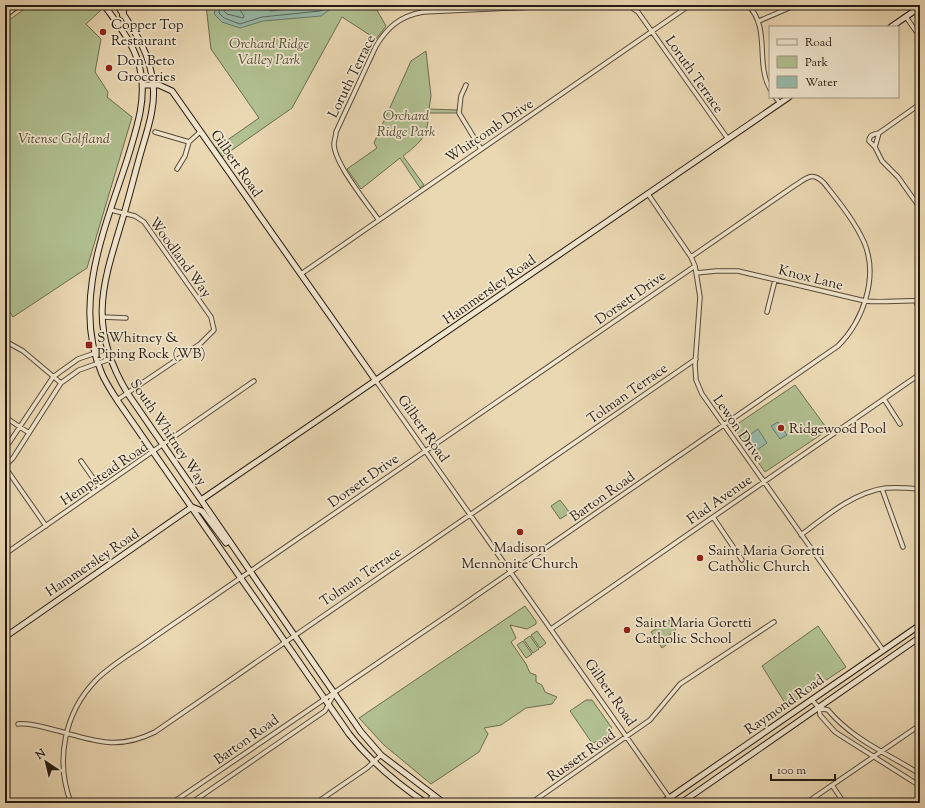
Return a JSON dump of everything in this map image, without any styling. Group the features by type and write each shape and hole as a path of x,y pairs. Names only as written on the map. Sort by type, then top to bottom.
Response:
{"highway":[{"path":"123,5 123,15"}],"main road":[{"path":"5,8 8,5"},
{"path":"5,15 18,5"},
{"name":"South Whitney Way","path":"104,5 132,47 141,73 143,85 138,124 111,210 91,282 89,318 95,353 103,376 117,400 349,734 373,762 396,783 426,803"},
{"name":"South Whitney Way","path":"117,5 144,46 154,85 151,112 107,272 102,297 102,317 110,359 128,394 164,444 249,572 361,732 381,755 444,803"},
{"path":"892,26 920,7"},
{"name":"Gilbert Road","path":"143,85 166,87 172,91 376,381"},
{"name":"Hammersley Road","path":"201,500 788,98"},
{"path":"192,507 202,511 226,542 235,551"},
{"name":"Hammersley Road","path":"5,637 192,507"},
{"name":"Raymond Road","path":"662,803 920,625"},
{"name":"Raymond Road","path":"681,803 920,637"}],"street":[{"name":"Loruth Terrace","path":"378,219 342,167 337,157 334,145 336,132 376,46 384,33 393,24 404,17 423,12 577,5"},
{"name":"Loruth Terrace","path":"628,5 638,12 728,139"},
{"name":"Whitcomb Drive","path":"301,274 378,219 690,5"},
{"path":"748,5 759,21 762,35 764,71 769,86"},
{"path":"759,21 796,5"},
{"path":"906,17 920,37"},
{"path":"466,85 461,96 458,113 481,149"},
{"path":"776,98 780,103"},
{"path":"875,147 878,135 920,104"},
{"name":"Gilbert Road","path":"155,132 189,142"},
{"path":"177,169 185,156 189,142 200,132"},
{"path":"878,135 873,134 868,141 875,147 882,161 898,177 920,208"},
{"name":"Barton Road","path":"172,803 511,572 838,346 856,324 869,286 869,271 864,243 857,228 824,182 818,176 811,176 794,186 691,257"},
{"name":"Lewon Drive","path":"648,194 691,257 695,266 700,296 696,380 702,394 883,650"},
{"name":"Woodland Way","path":"111,210 135,216 144,222 211,317 214,330 200,344 128,394"},
{"name":"Dorsett Drive","path":"71,803 65,783 63,764 66,733 77,705 96,680 249,572 695,266"},
{"name":"Knox Lane","path":"696,273 738,271 865,301 883,303 918,301"},
{"path":"767,312 775,280"},
{"path":"918,301 920,312"},
{"path":"102,317 126,318"},
{"path":"5,341 23,351 61,383"},
{"path":"5,449 53,376 78,359 107,349"},
{"path":"46,526 5,466 29,433 61,383 79,370 110,359"},
{"name":"Tolman Terrace","path":"18,724 35,725 109,743 123,743 140,739 155,732 696,359"},
{"name":"Flad Avenue","path":"551,629 920,374"},
{"name":"Hempstead Road","path":"5,554 254,381"},
{"name":"Gilbert Road","path":"376,381 673,803"},
{"path":"117,400 128,394"},
{"path":"884,399 900,424"},
{"path":"5,417 29,433"},
{"path":"81,461 100,488"},
{"path":"882,489 903,547"},
{"path":"801,535 858,496 882,489 920,489"},
{"path":"713,517 742,560"},
{"name":"Russett Road","path":"531,803 650,720 680,684 774,622"},
{"name":"Barton Road","path":"191,803 325,711 334,693"},
{"path":"812,700 819,708 820,715 835,732 920,786"},
{"path":"819,708 828,710 843,727 920,774"},
{"path":"806,803 920,725"},
{"path":"316,803 381,755"},
{"path":"832,785 844,803"},
{"path":"426,803 433,795"}],"green space":[{"name":"Vitense Golfland","path":"30,5 97,5 101,10 86,24 101,39 95,72 108,92 107,97 132,117 87,268 13,317 5,305 5,23"},
{"name":"Orchard Ridge Valley Park","path":"206,5 374,5 386,26 376,39 342,17 292,108 222,157 216,148 259,118 211,49"},
{"name":"Orchard Ridge Park","path":"426,51 431,96 429,109 458,110 459,113 429,113 427,128 422,138 403,156 424,185 420,188 400,158 361,189 347,169 377,148 374,143 411,61"},
{"name":"Ridgewood Pool","path":"795,385 828,430 765,472 733,427"},
{"path":"560,500 570,513 560,519 551,506"},
{"path":"525,606 536,621 536,624 527,629 510,625 516,638 511,642 526,664 530,673 536,675 536,682 542,685 545,692 557,697 552,704 526,708 501,725 484,728 488,734 479,752 431,784 384,745 359,718"},
{"path":"669,620 676,630 665,638 664,642 666,645 662,648 651,632"},
{"path":"818,626 846,667 787,706 762,666"},
{"path":"537,631 546,643 540,648 531,635"},
{"path":"530,636 539,649 533,653 524,640"},
{"path":"523,641 532,654 526,658 517,645"},
{"path":"586,700 592,700 612,728 604,739 592,743 570,711"}],"water":[{"path":"217,5 243,5 255,9 263,5 330,5 329,10 321,16 263,21 240,28 222,22 214,14"},
{"path":"778,422 787,435 780,439 771,426"},
{"path":"758,429 767,443 757,450 747,437"}],"place":[{"name":"Copper Top Restaurant","path":"103,32"},
{"name":"Don Beto Groceries","path":"109,68"},
{"name":"S Whitney & Piping Rock (WB)","path":"89,345"},
{"name":"Ridgewood Pool","path":"781,428"},
{"name":"Madison Mennonite Church","path":"520,532"},
{"name":"Saint Maria Goretti Catholic Church","path":"700,558"},
{"name":"Saint Maria Goretti Catholic School","path":"627,630"}]}
